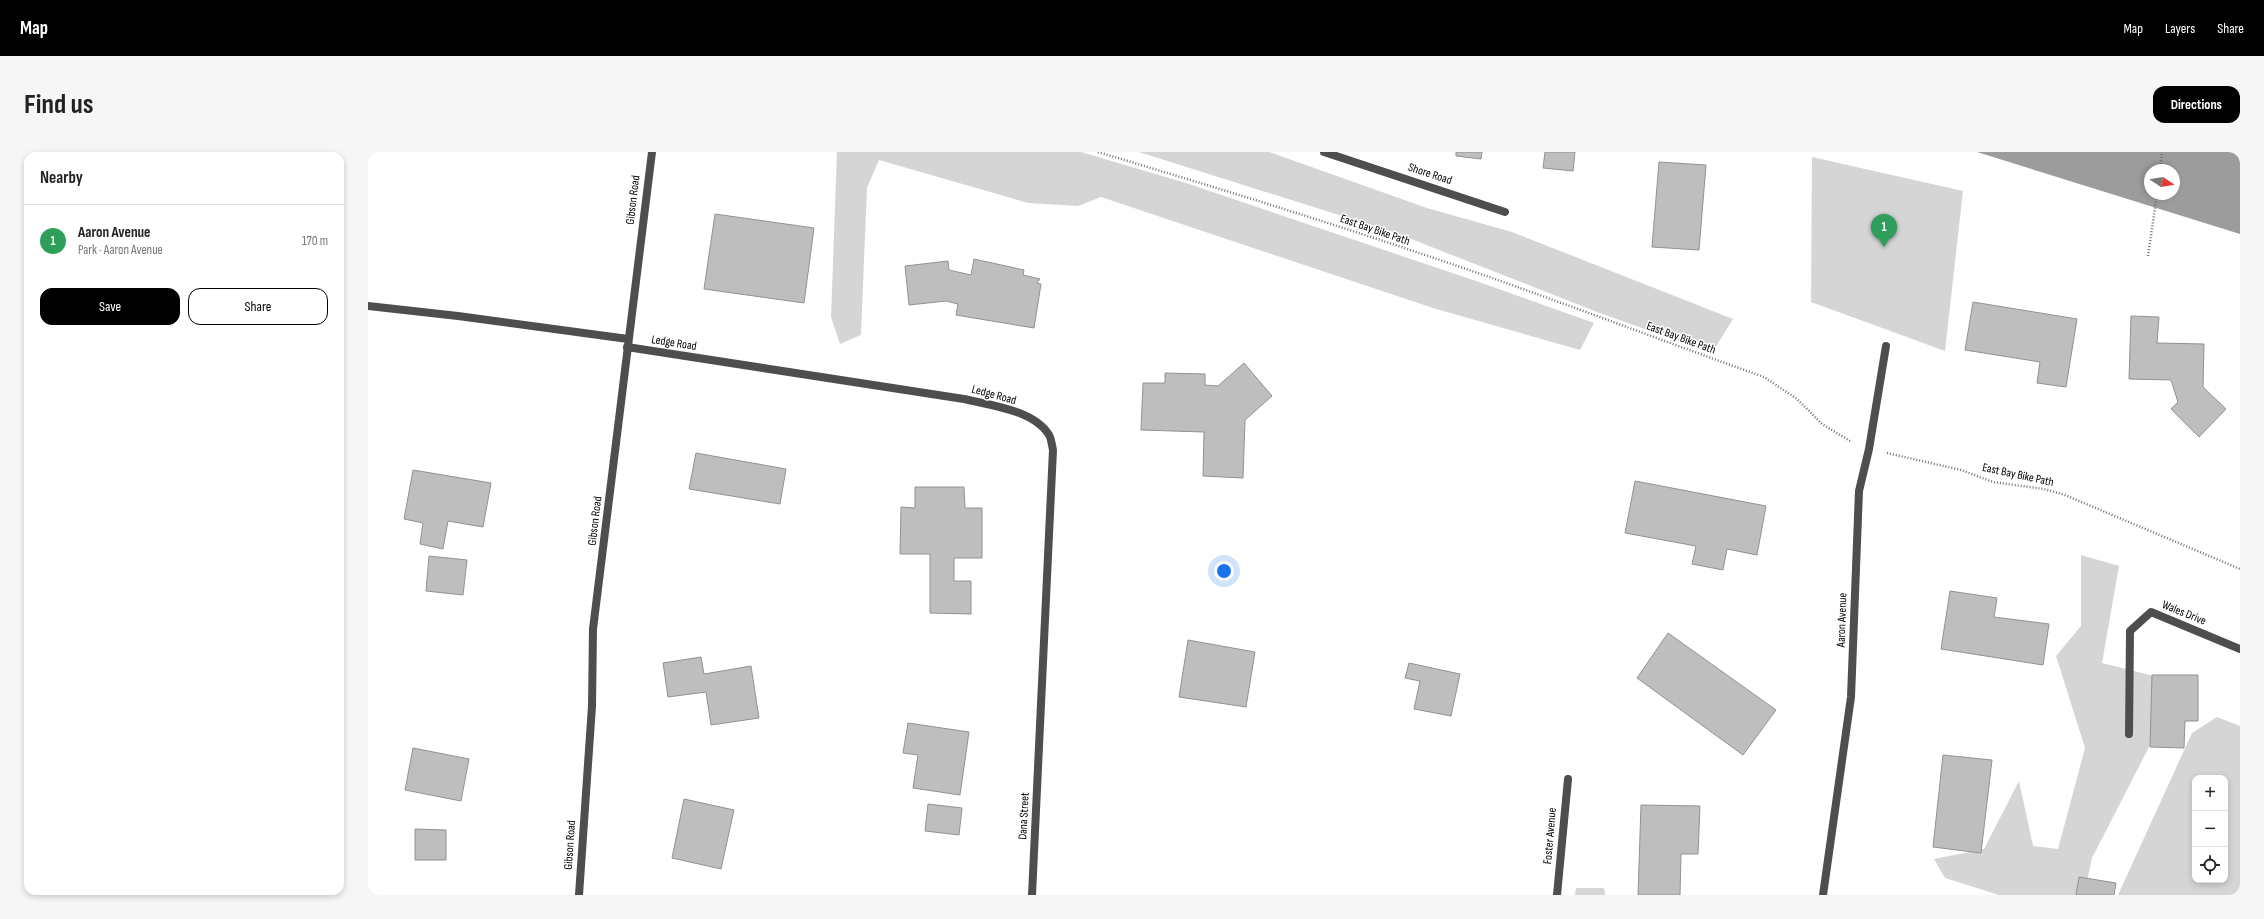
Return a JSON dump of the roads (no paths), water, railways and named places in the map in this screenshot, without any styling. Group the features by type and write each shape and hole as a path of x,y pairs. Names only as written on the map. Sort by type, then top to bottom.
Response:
{"street":[{"name":"Gibson Road","path":"579,895 592,706 593,629 652,152"},
{"name":"Shore Road","path":"1324,152 1506,212"},
{"name":"Ledge Road","path":"368,306 458,316 964,399 1007,408 1032,419 1049,435 1053,450 1040,738"},
{"name":"Aaron Avenue","path":"1823,895 1851,698 1859,491 1869,449 1886,346"},
{"name":"Wales Drive","path":"2129,734 2130,631 2151,612 2240,649"},
{"name":"Dana Street","path":"1032,895 1040,738"},
{"name":"Foster Avenue","path":"1557,895 1568,779"}],"place":[{"name":"Aaron Avenue","path":"1884,247"}]}
